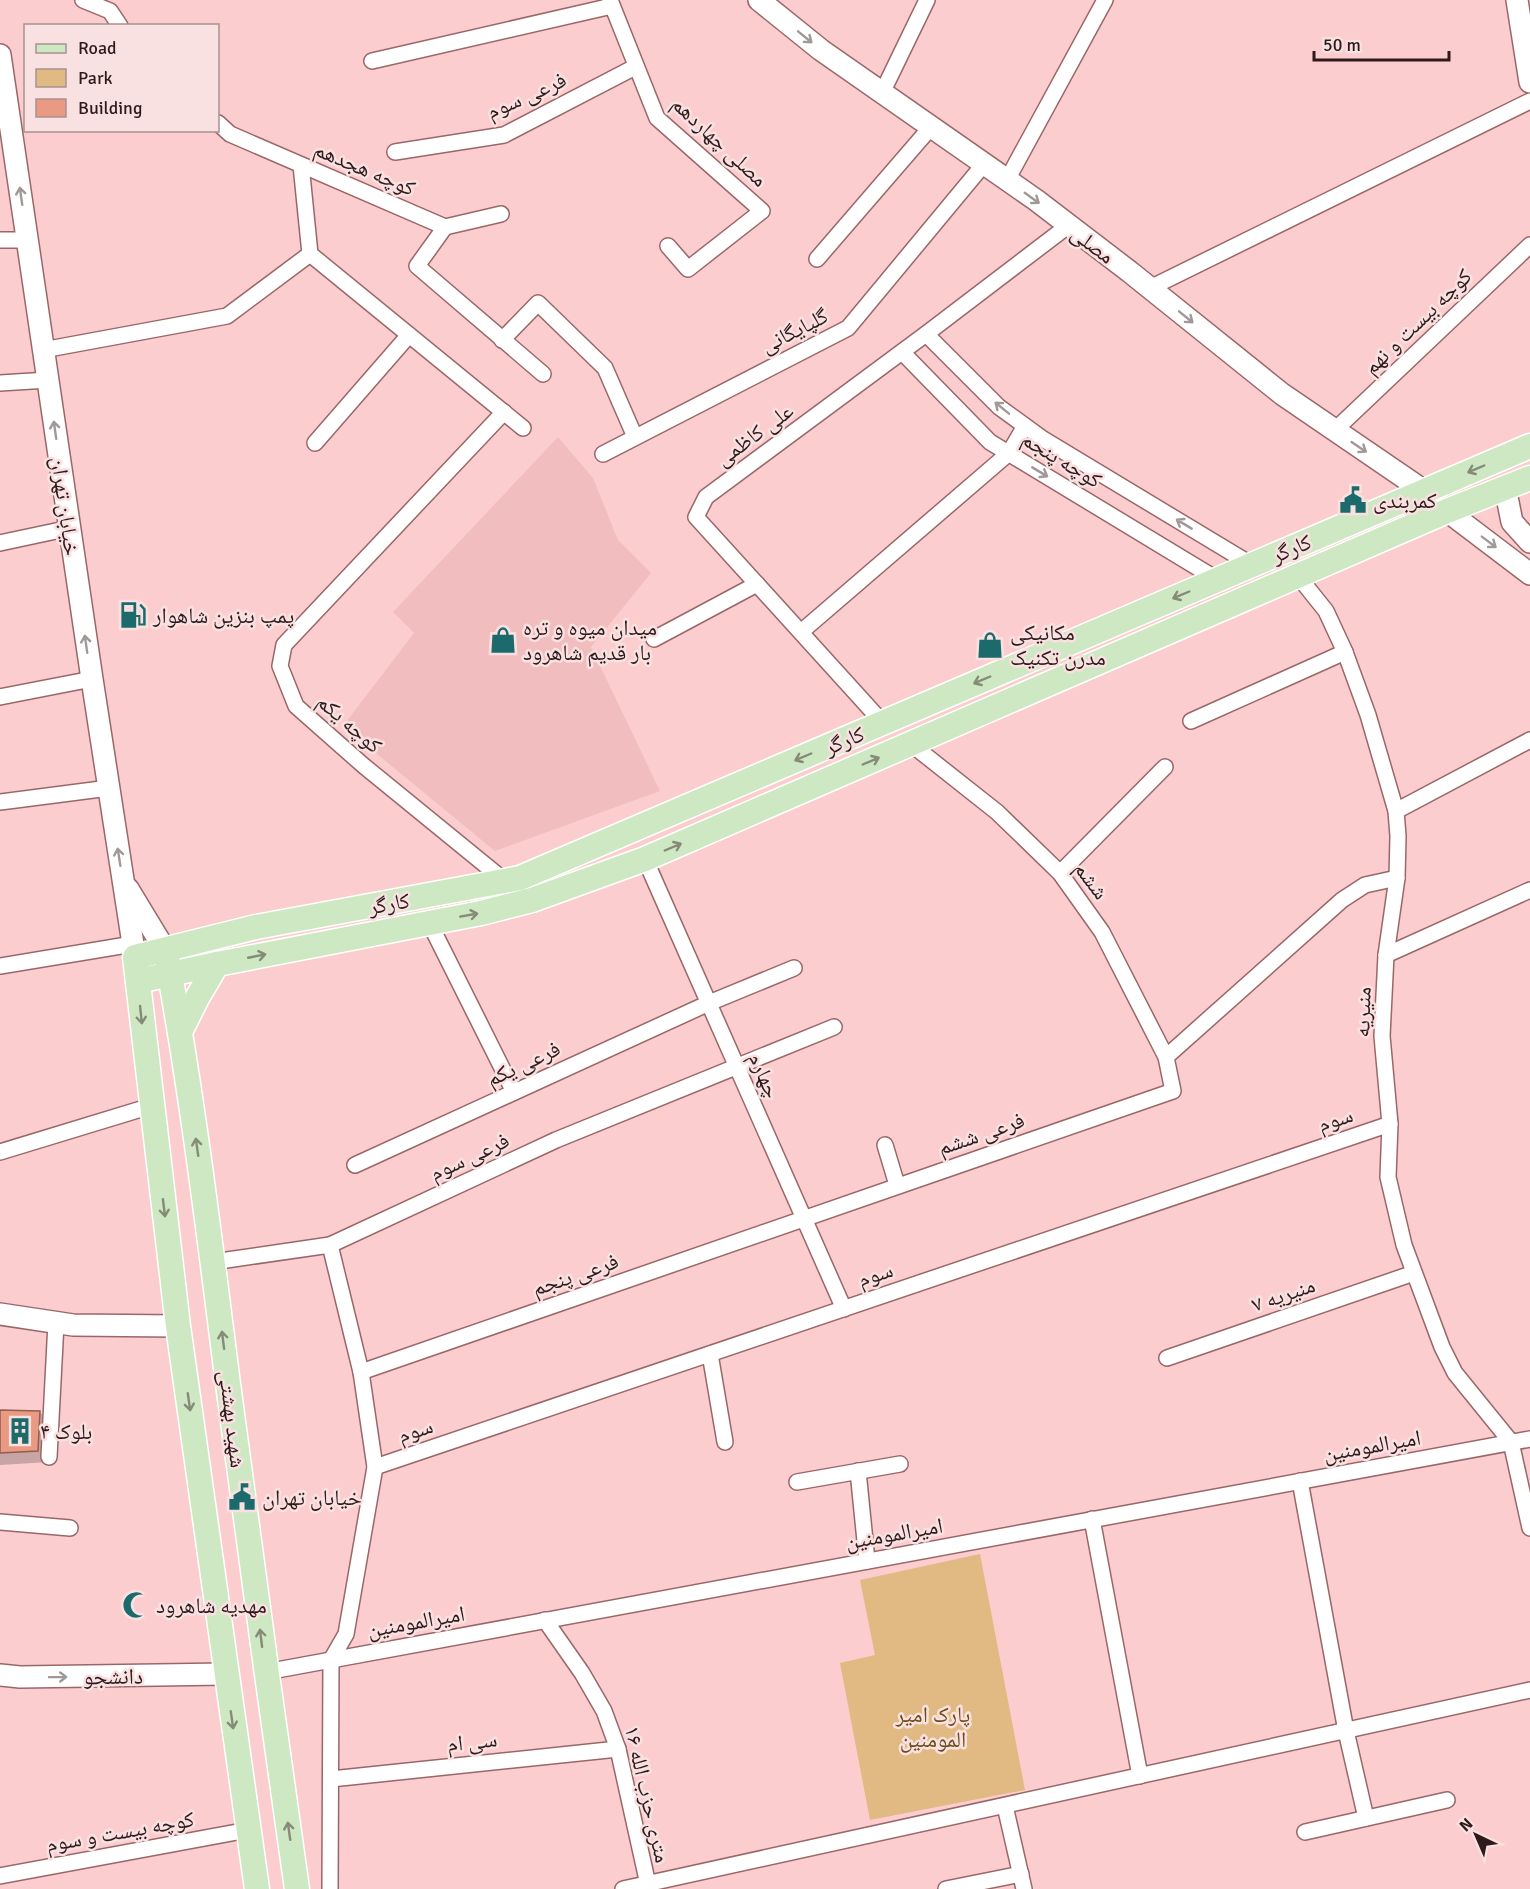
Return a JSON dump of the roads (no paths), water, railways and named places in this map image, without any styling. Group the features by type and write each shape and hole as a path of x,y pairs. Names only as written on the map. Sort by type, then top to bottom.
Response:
{"main road":[{"name":"کارگر","path":"134,950 165,950 256,927 520,878 1528,445"},
{"name":"کارگر","path":"138,981 481,913 532,900 645,859 1448,511 1530,478"},
{"path":"1424,491 1448,511"},
{"name":"شهید بهشتی","path":"134,950 178,1326 256,1889"},
{"name":"شهید بهشتی","path":"165,950 180,1032 213,1262 266,1672 297,1889"},
{"path":"180,1032 196,998 217,964"}],"street":[{"path":"83,0 110,11 119,24"},
{"name":"مصلی","path":"759,0 821,50 1069,225 1282,394 1424,491"},
{"path":"882,93 927,0"},
{"path":"1007,180 1105,0"},
{"path":"1517,0 1530,82"},
{"path":"372,61 611,3"},
{"name":"مصلی چهاردهم","path":"611,3 657,118 762,211 688,268 668,246"},
{"name":"خیابان تهران","path":"0,55 134,950"},
{"name":"فرعی سوم","path":"395,152 504,135 635,67"},
{"path":"1150,288 1530,100"},
{"name":"کوچه هجدهم","path":"219,124 230,134 445,227"},
{"path":"817,259 932,127"},
{"name":"گلپایگانی","path":"603,454 848,328 984,164"},
{"path":"302,165 310,254 523,428"},
{"path":"501,214 445,227 417,266 543,374"},
{"name":"علی کاظمی","path":"884,723 696,517 706,497 1069,225"},
{"path":"0,240 27,240"},
{"name":"کوچه بیست و نهم","path":"1335,430 1530,245"},
{"path":"43,350 227,316 310,254"},
{"path":"502,340 538,303 605,368 635,437"},
{"path":"926,334 999,407 1043,439 1252,565"},
{"path":"315,443 409,335"},
{"name":"کوچه پنجم","path":"902,352 990,442 1218,580"},
{"path":"0,382 48,380"},
{"name":"کوچه یکم","path":"504,412 284,645 280,666 296,706 364,766 505,881"},
{"path":"801,632 1009,453 1025,426"},
{"path":"1505,487 1512,522 1530,542"},
{"path":"1448,511 1530,574"},
{"path":"0,543 70,528"},
{"name":"منیریه","path":"1298,576 1326,611 1345,652 1368,715 1396,811 1397,878 1386,955 1382,1036 1390,1124 1388,1177 1404,1245 1442,1347 1455,1373 1511,1442"},
{"path":"654,639 757,584"},
{"path":"1191,721 1345,652"},
{"path":"0,697 92,679"},
{"path":"1396,811 1530,740"},
{"name":"ششم","path":"911,744 997,812 1060,873 1102,932 1166,1057 1173,1091"},
{"path":"1060,873 1165,767"},
{"path":"0,802 109,788"},
{"name":"چهارم","path":"645,859 844,1309"},
{"path":"1166,1057 1342,900 1365,885 1397,878"},
{"path":"123,883 165,950"},
{"path":"1386,955 1530,890"},
{"path":"429,922 514,1092"},
{"path":"0,966 134,950"},
{"name":"فرعی یکم","path":"355,1165 709,1003 794,968"},
{"name":"فرعی سوم","path":"213,1262 330,1245 556,1140 738,1068 834,1027"},
{"name":"فرعی ششم","path":"804,1218 1173,1091"},
{"path":"0,1152 151,1106"},
{"name":"سوم","path":"375,1467 1390,1124"},
{"path":"885,1145 897,1185"},
{"name":"فرعی پنجم","path":"361,1372 804,1218"},
{"path":"330,1245 361,1372 375,1467 346,1634 331,1660 330,1889"},
{"name":"منیریه ۷","path":"1167,1359 1414,1273"},
{"path":"0,1314 74,1325 178,1326"},
{"path":"49,1457 56,1323"},
{"path":"710,1354 725,1442"},
{"name":"امیرالمومنین","path":"266,1672 1530,1438"},
{"path":"1511,1442 1530,1528"},
{"path":"797,1482 900,1464"},
{"path":"858,1472 867,1561"},
{"path":"1300,1481 1346,1731 1366,1818"},
{"path":"1092,1519 1140,1776"},
{"path":"0,1522 70,1528"},
{"name":"۱۶ متری حزب الله","path":"545,1620 582,1673 604,1711 618,1749 648,1887"},
{"name":"دانشجو","path":"0,1675 20,1677 225,1674"},
{"path":"623,1889 648,1887 1530,1690"},
{"name":"سی ام","path":"331,1779 618,1749"},
{"path":"1305,1832 1447,1800"},
{"path":"946,1889 1022,1881 1005,1806"},
{"name":"کوچه بیست و سوم","path":"0,1876 248,1830"}],"place":[{"name":"کمربندی","path":"1353,500"},
{"name":"پمپ بنزین شاهوار","path":"133,615"},
{"name":"میدان میوه و تره بار قدیم شاهرود","path":"503,640"},
{"name":"مکانیکی مدرن تکنیک","path":"990,645"},
{"name":"بلوک ۴","path":"20,1431"},
{"name":"خیابان تهران","path":"242,1497"},
{"name":"مهدیه شاهرود","path":"136,1605"}],"park label":[{"name":"پارک امیر المومنین","path":"933,1727"}]}
